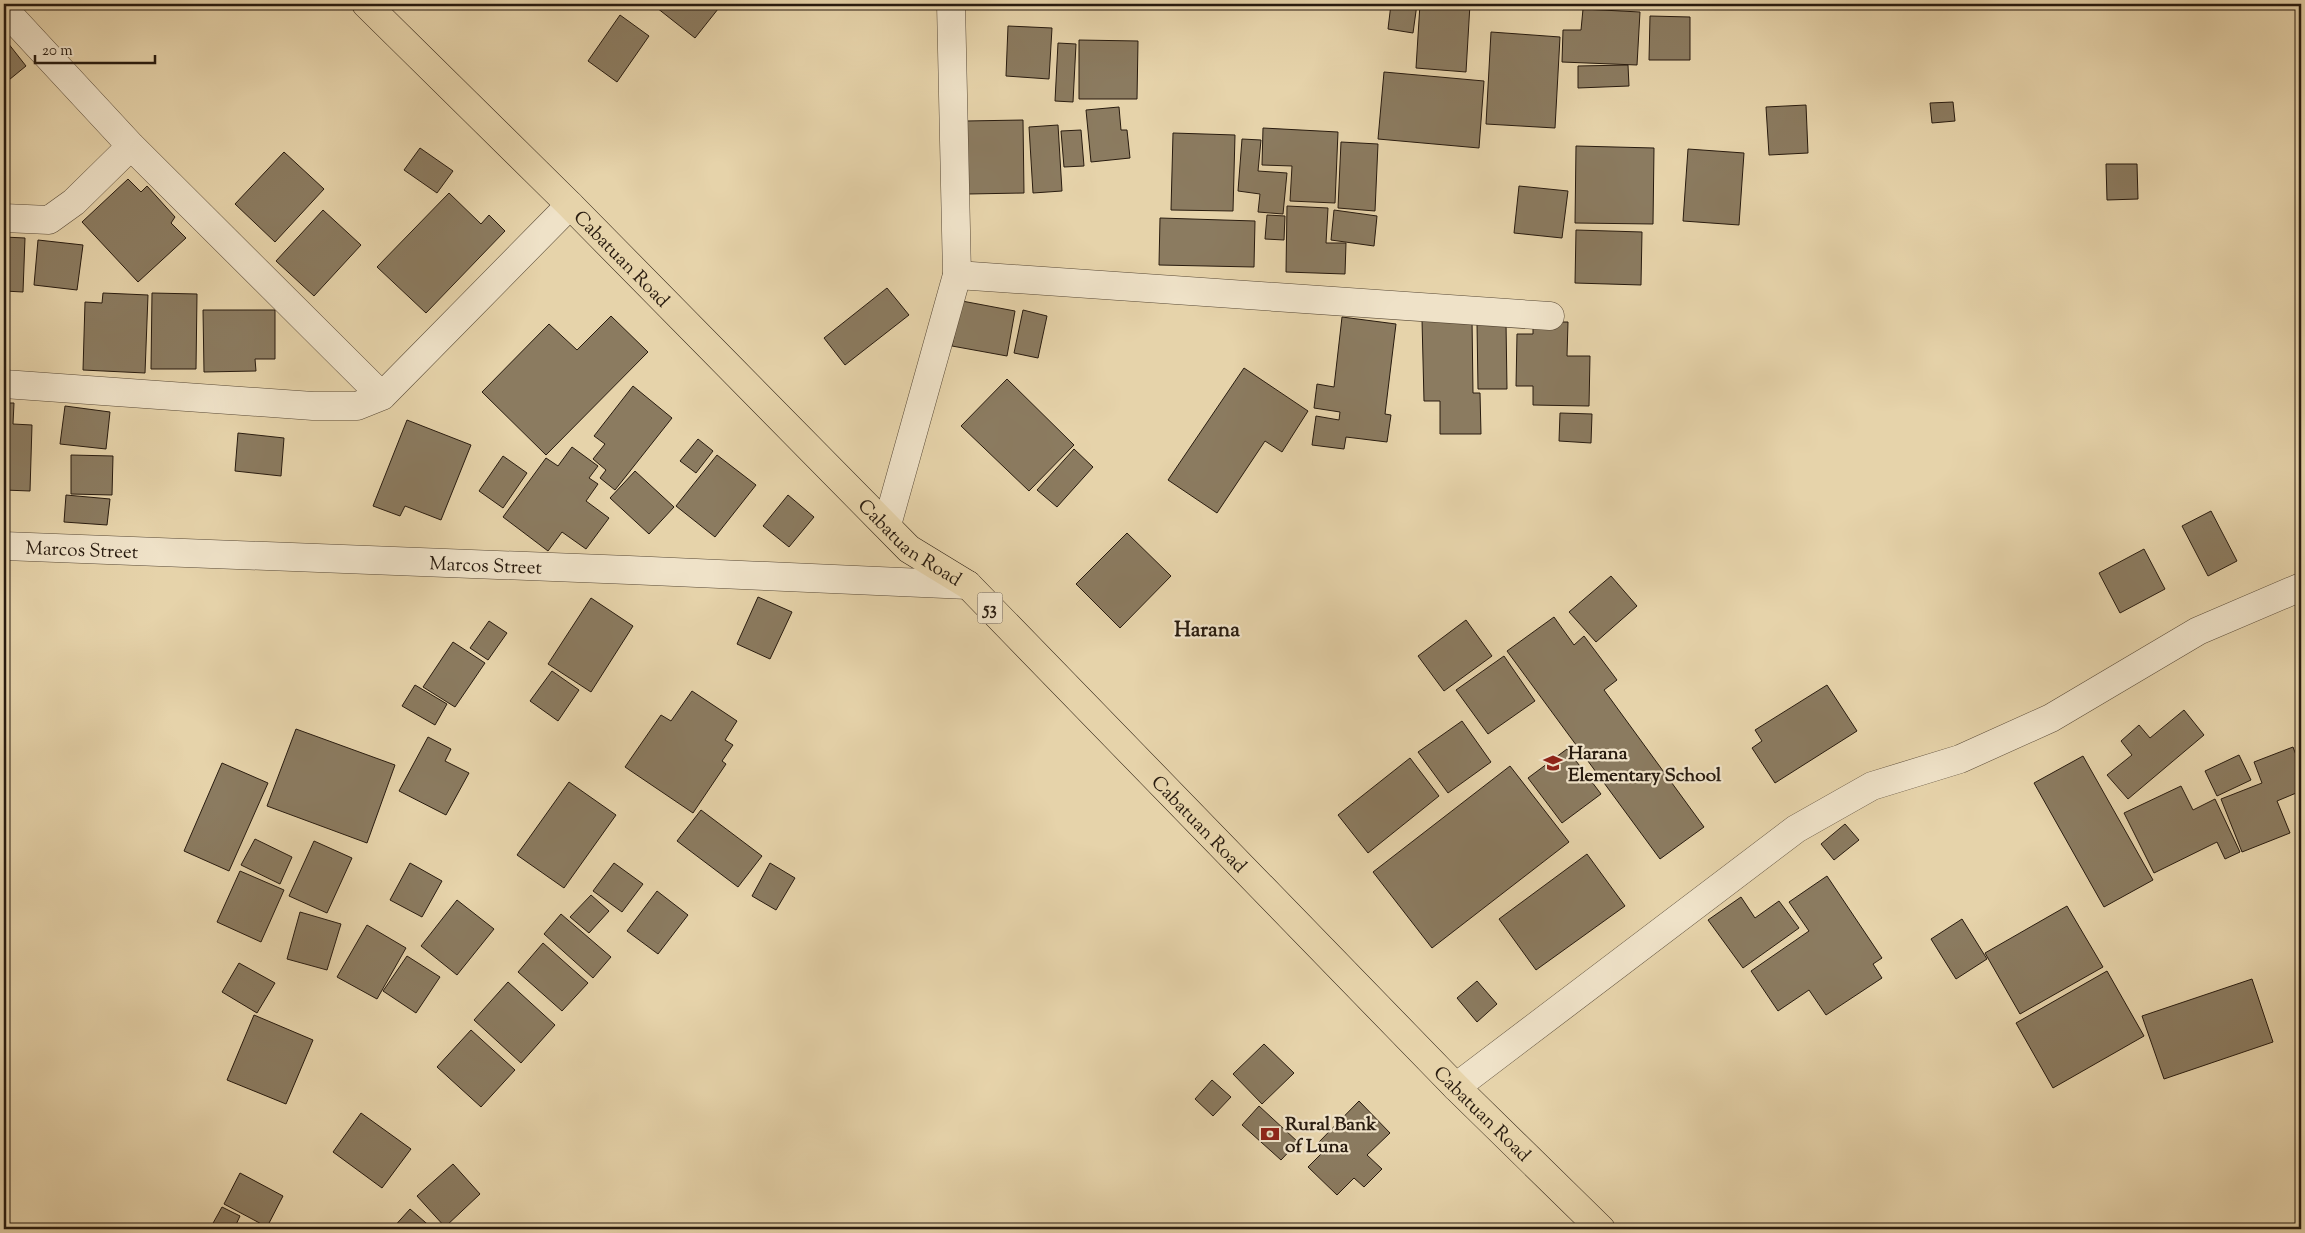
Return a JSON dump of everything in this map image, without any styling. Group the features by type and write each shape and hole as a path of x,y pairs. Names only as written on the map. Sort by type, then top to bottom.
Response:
{"highway":[{"name":"Cabatuan Road","path":"366,4 570,205 887,525 909,550 968,585 1456,1087 1601,1229"}],"street":[{"path":"887,525 957,275 951,4"},
{"path":"4,9 131,146 382,396"},
{"path":"4,218 49,220 74,202 131,146"},
{"path":"4,384 313,406 357,406 382,396 570,205"},
{"path":"957,275 1550,316"},
{"name":"Marcos Street","path":"4,546 968,585"},
{"path":"1456,1087 1796,829 1872,786 1960,759 2051,718 2198,631 2301,587"}],"building":[{"path":"652,4 722,4 695,38"},
{"path":"1391,4 1417,4 1413,33 1388,29"},
{"path":"1420,4 1470,4 1466,72 1416,68"},
{"path":"1583,9 1640,12 1637,65 1562,62 1563,30 1581,30"},
{"path":"620,15 649,36 617,82 588,61"},
{"path":"1650,16 1690,17 1690,60 1649,60"},
{"path":"1008,26 1052,28 1049,79 1006,76"},
{"path":"1491,32 1560,37 1555,128 1486,124"},
{"path":"4,38 26,66 4,84"},
{"path":"1079,40 1138,41 1137,99 1079,99"},
{"path":"1058,43 1076,44 1073,102 1055,101"},
{"path":"1628,65 1629,86 1578,88 1578,66"},
{"path":"1384,72 1484,81 1479,148 1378,139"},
{"path":"1953,102 1955,121 1932,123 1930,103"},
{"path":"1806,105 1808,153 1769,155 1766,107"},
{"path":"1119,107 1121,130 1127,130 1130,158 1091,162 1086,110"},
{"path":"1023,120 1024,193 968,194 966,121"},
{"path":"1058,125 1062,191 1033,193 1029,127"},
{"path":"1263,128 1338,132 1335,203 1290,201 1292,166 1262,165"},
{"path":"1081,130 1084,166 1064,167 1061,131"},
{"path":"1173,133 1235,135 1233,211 1171,210"},
{"path":"1242,139 1261,140 1258,171 1287,173 1283,214 1258,212 1260,194 1238,191"},
{"path":"1341,142 1378,144 1375,211 1338,208"},
{"path":"1576,146 1654,148 1653,224 1575,223"},
{"path":"420,148 453,171 437,193 404,170"},
{"path":"1688,149 1744,153 1739,225 1683,221"},
{"path":"284,152 324,189 275,242 235,204"},
{"path":"2106,164 2137,164 2138,199 2107,200"},
{"path":"128,179 141,192 147,186 175,217 171,223 186,238 138,282 82,222"},
{"path":"1519,186 1568,191 1562,238 1514,233"},
{"path":"449,193 481,224 489,215 505,231 426,313 377,267"},
{"path":"1287,206 1328,208 1326,243 1346,243 1345,274 1286,272"},
{"path":"323,210 361,245 314,296 276,261"},
{"path":"1334,210 1377,216 1374,246 1331,240"},
{"path":"1267,215 1285,216 1284,240 1265,239"},
{"path":"1160,218 1255,221 1254,267 1159,265"},
{"path":"1576,230 1642,232 1641,285 1575,283"},
{"path":"4,237 25,238 23,292 4,291"},
{"path":"38,240 83,245 77,290 34,285"},
{"path":"887,288 909,315 845,365 824,338"},
{"path":"103,293 148,295 145,373 83,370 85,302 102,303"},
{"path":"152,293 197,294 196,369 151,369"},
{"path":"962,301 1015,311 1007,356 952,346"},
{"path":"203,310 275,310 275,359 255,359 256,371 204,372"},
{"path":"1023,310 1047,316 1038,358 1014,353"},
{"path":"611,316 648,352 546,455 482,392 549,324 577,350"},
{"path":"1342,317 1396,324 1385,414 1391,415 1387,442 1346,437 1344,449 1312,445 1316,416 1339,420 1340,412 1314,408 1317,384 1334,387"},
{"path":"1472,319 1473,393 1480,393 1481,434 1440,434 1440,401 1424,401 1422,320"},
{"path":"1533,322 1568,322 1567,356 1590,356 1589,406 1533,405 1533,386 1516,386 1517,334 1533,334"},
{"path":"1477,323 1506,323 1507,389 1478,389"},
{"path":"1244,368 1308,411 1282,452 1265,441 1217,513 1168,480"},
{"path":"1007,379 1074,445 1029,491 961,426"},
{"path":"633,386 672,418 615,490 600,478 606,470 593,459 605,444 594,436"},
{"path":"4,403 14,403 13,424 32,425 30,491 4,490"},
{"path":"65,406 110,412 106,449 60,444"},
{"path":"1560,413 1592,414 1591,443 1559,441"},
{"path":"407,420 471,445 441,520 405,506 400,516 373,506"},
{"path":"238,433 284,438 281,476 235,471"},
{"path":"698,439 713,451 696,473 680,461"},
{"path":"572,447 598,466 589,478 598,484 586,501 609,518 586,549 562,532 548,551 503,517 546,458 558,466"},
{"path":"1074,449 1093,467 1057,507 1037,490"},
{"path":"71,455 113,456 112,495 71,494"},
{"path":"717,455 756,485 715,537 676,506"},
{"path":"503,456 527,473 503,508 479,491"},
{"path":"635,471 674,507 649,534 610,498"},
{"path":"66,495 110,499 107,525 64,522"},
{"path":"788,495 814,517 789,547 763,526"},
{"path":"2211,511 2237,561 2208,576 2182,526"},
{"path":"1127,533 1171,576 1120,628 1076,584"},
{"path":"2144,549 2165,589 2120,613 2099,573"},
{"path":"1611,576 1637,606 1596,642 1569,612"},
{"path":"758,597 792,612 770,659 737,644"},
{"path":"591,598 633,626 591,692 548,664"},
{"path":"1554,617 1574,645 1584,636 1617,680 1604,690 1704,827 1660,859 1507,651"},
{"path":"1466,620 1492,656 1444,691 1418,656"},
{"path":"489,621 507,633 488,660 470,648"},
{"path":"453,642 485,663 455,707 423,687"},
{"path":"1504,656 1535,701 1488,734 1456,690"},
{"path":"552,671 579,690 558,721 530,701"},
{"path":"415,685 447,704 435,725 402,706"},
{"path":"1827,685 1857,731 1775,783 1752,748 1762,741 1755,730"},
{"path":"692,691 737,721 725,740 733,745 722,761 726,764 693,813 625,767 661,715 671,721"},
{"path":"2301,691 2301,717 2296,716"},
{"path":"2184,710 2204,735 2128,799 2107,775 2132,755 2121,741 2139,725 2150,738"},
{"path":"1462,721 1491,762 1448,793 1418,752"},
{"path":"296,729 395,765 367,843 267,806"},
{"path":"428,737 451,749 445,761 469,773 446,815 399,791"},
{"path":"2293,747 2301,768 2301,791 2277,801 2290,833 2242,852 2221,799 2262,783 2254,762"},
{"path":"1567,749 1601,794 1562,823 1528,778"},
{"path":"2239,755 2251,780 2217,796 2205,771"},
{"path":"2083,756 2153,880 2104,907 2034,783"},
{"path":"1410,758 1439,796 1368,853 1338,815"},
{"path":"222,763 268,783 229,871 184,851"},
{"path":"1510,766 1569,842 1432,948 1373,872"},
{"path":"569,782 616,815 564,888 517,855"},
{"path":"2181,786 2193,810 2215,799 2240,852 2225,859 2217,842 2154,873 2124,813"},
{"path":"701,810 762,856 738,887 677,841"},
{"path":"1845,824 1859,840 1834,860 1821,844"},
{"path":"255,839 292,857 280,884 241,865"},
{"path":"314,841 352,858 327,913 289,896"},
{"path":"1587,854 1625,906 1536,970 1499,919"},
{"path":"410,863 442,881 422,917 390,900"},
{"path":"614,863 643,884 622,912 593,891"},
{"path":"770,863 795,878 776,910 752,896"},
{"path":"240,871 284,890 261,942 217,922"},
{"path":"1827,876 1882,958 1873,964 1882,978 1826,1015 1809,990 1778,1011 1751,971 1809,931 1789,902"},
{"path":"657,891 688,915 658,954 627,931"},
{"path":"591,895 609,911 589,933 570,917"},
{"path":"1741,897 1755,918 1779,901 1799,928 1743,968 1708,920"},
{"path":"457,900 494,929 457,975 421,946"},
{"path":"2067,906 2103,967 2020,1014 1985,953"},
{"path":"300,912 341,924 327,970 287,959"},
{"path":"561,914 611,957 593,978 544,934"},
{"path":"1962,919 1987,959 1956,979 1931,939"},
{"path":"367,925 406,948 377,999 337,977"},
{"path":"543,943 588,983 562,1011 518,972"},
{"path":"407,956 440,977 416,1013 383,991"},
{"path":"239,963 275,983 257,1013 222,992"},
{"path":"2107,971 2144,1036 2053,1088 2016,1023"},
{"path":"2252,979 2273,1042 2164,1079 2142,1016"},
{"path":"1477,981 1497,1004 1477,1022 1457,998"},
{"path":"508,982 555,1025 521,1063 474,1020"},
{"path":"254,1015 313,1040 286,1104 227,1080"},
{"path":"471,1030 515,1070 481,1107 437,1067"},
{"path":"1264,1044 1294,1073 1262,1104 1233,1074"},
{"path":"1212,1080 1231,1097 1213,1116 1195,1099"},
{"path":"1359,1101 1390,1133 1367,1155 1382,1169 1364,1187 1354,1178 1337,1195 1308,1167 1325,1150 1318,1143"},
{"name":"Rural Bank of Luna","path":"1259,1106 1298,1142 1281,1160 1242,1125"},
{"path":"361,1113 411,1149 382,1188 333,1152"},
{"path":"453,1164 480,1194 445,1227 417,1196"},
{"path":"240,1173 283,1196 267,1227 224,1204"},
{"path":"222,1207 240,1216 234,1229 220,1229 212,1225"},
{"path":"410,1209 433,1229 392,1229"}],"place":[{"name":"Harana Elementary School","path":"1553,763"},
{"name":"Rural Bank of Luna","path":"1270,1134"}],"district":[{"name":"Harana","path":"1207,629"}]}
